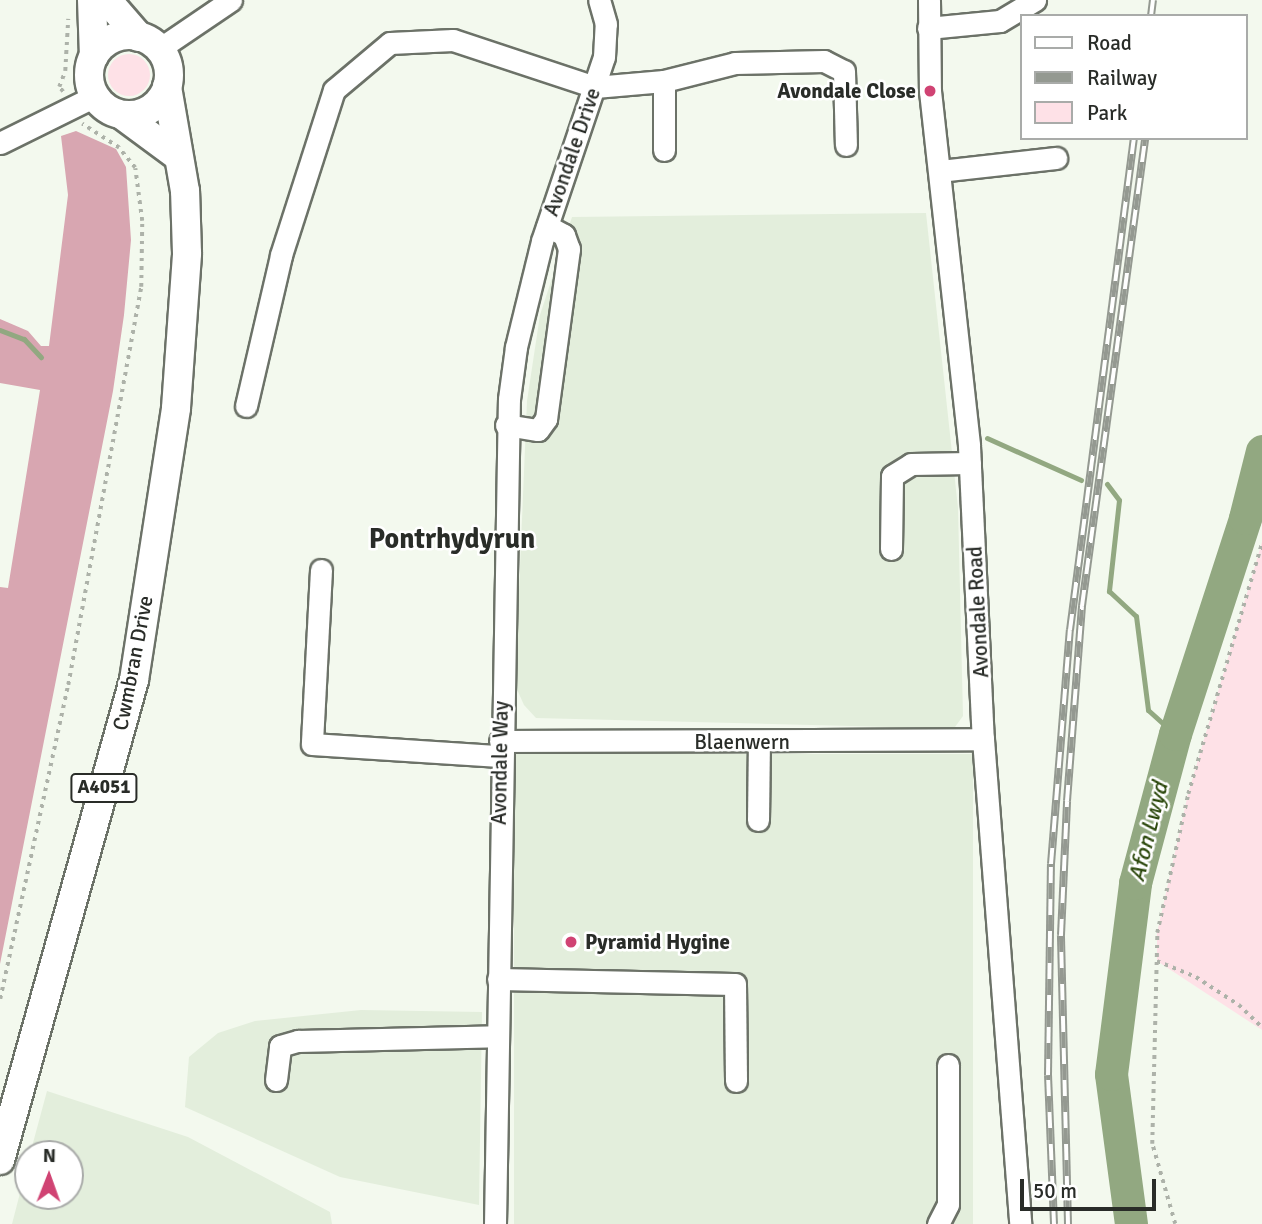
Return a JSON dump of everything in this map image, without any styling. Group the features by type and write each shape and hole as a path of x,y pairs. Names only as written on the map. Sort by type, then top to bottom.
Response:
{"main road":[{"path":"107,0 166,61 167,87 150,109 122,115"},
{"path":"80,7 94,56 86,101 122,115 176,155"},
{"path":"94,56 109,41 149,43"},
{"name":"A4051","path":"167,87 176,155"},
{"name":"Cwmbran Drive","path":"0,1160 134,680 176,408 187,253 185,191 176,155"}],"street":[{"path":"149,43 232,0"},
{"name":"Avondale Drive","path":"526,303 547,226 604,57 606,24 599,0"},
{"name":"Avondale Road","path":"929,0 928,28 940,170 970,463 983,739 1020,1224"},
{"path":"928,28 1000,21 1035,0"},
{"path":"246,406 281,255 334,90 390,43 453,40 595,88 664,81 735,63 824,61 844,71 846,145"},
{"path":"664,81 664,150"},
{"path":"0,143 86,101"},
{"path":"940,170 1056,158"},
{"path":"506,425 538,430 546,419 569,249 564,235 547,226"},
{"name":"Avondale Way","path":"495,1224 506,425 526,303"},
{"path":"891,549 892,476 911,464 970,463"},
{"name":"Blaenwern","path":"321,570 312,744 500,748 983,739"},
{"path":"758,820 759,743"},
{"path":"498,979 735,984 736,1081"},
{"path":"276,1080 280,1046 298,1041 497,1035"},
{"path":"938,1224 948,1204 948,1065"}],"path":[{"path":"0,999 68,685 141,287 142,221 135,168 119,148 82,125 86,101 59,87 80,7"},
{"path":"1175,1224 1152,1144 1157,933 1188,794 1262,542"},
{"path":"1157,961 1196,977 1240,1005 1262,1027"}],"shaded area":[{"path":"76,131 116,149 126,167 131,240 113,391 0,964 0,587 8,588 40,390 0,383 0,319 28,331 41,346 49,346 68,195 61,136"},
{"path":"926,213 958,508 963,716 955,727 536,718 524,705 515,685 527,401 540,315 572,217"},
{"path":"514,754 973,754 973,1224 514,1224"},
{"path":"361,1010 482,1012 479,1205 340,1177 185,1107 189,1057 218,1033 255,1021"},
{"path":"47,1091 188,1137 330,1212 332,1224 12,1224 16,1210 84,1210 84,1140 34,1140"}],"green space":[{"path":"129,54 144,60 150,75 144,90 129,96 114,90 108,75 114,60"},
{"path":"1262,542 1262,1030 1157,961 1157,933 1188,794"}],"waterway":[{"path":"0,330 24,339 41,357"},
{"path":"987,438 1081,480"},
{"name":"Afon Lwyd","path":"1131,1224 1111,1074 1135,883 1175,734 1245,518 1262,451"},
{"path":"1107,484 1119,500 1109,591 1136,616 1148,710 1175,734"}],"railway":[{"path":"1151,14 1153,0"},
{"path":"1054,1224 1048,1075 1051,864 1070,630 1134,140"},
{"path":"1068,1224 1061,935 1067,801 1082,606 1145,140"}],"place":[{"name":"Avondale Close","path":"930,91"},
{"name":"Pyramid Hygine","path":"571,942"}],"district":[{"name":"Pontrhydyrun","path":"452,539"}]}
